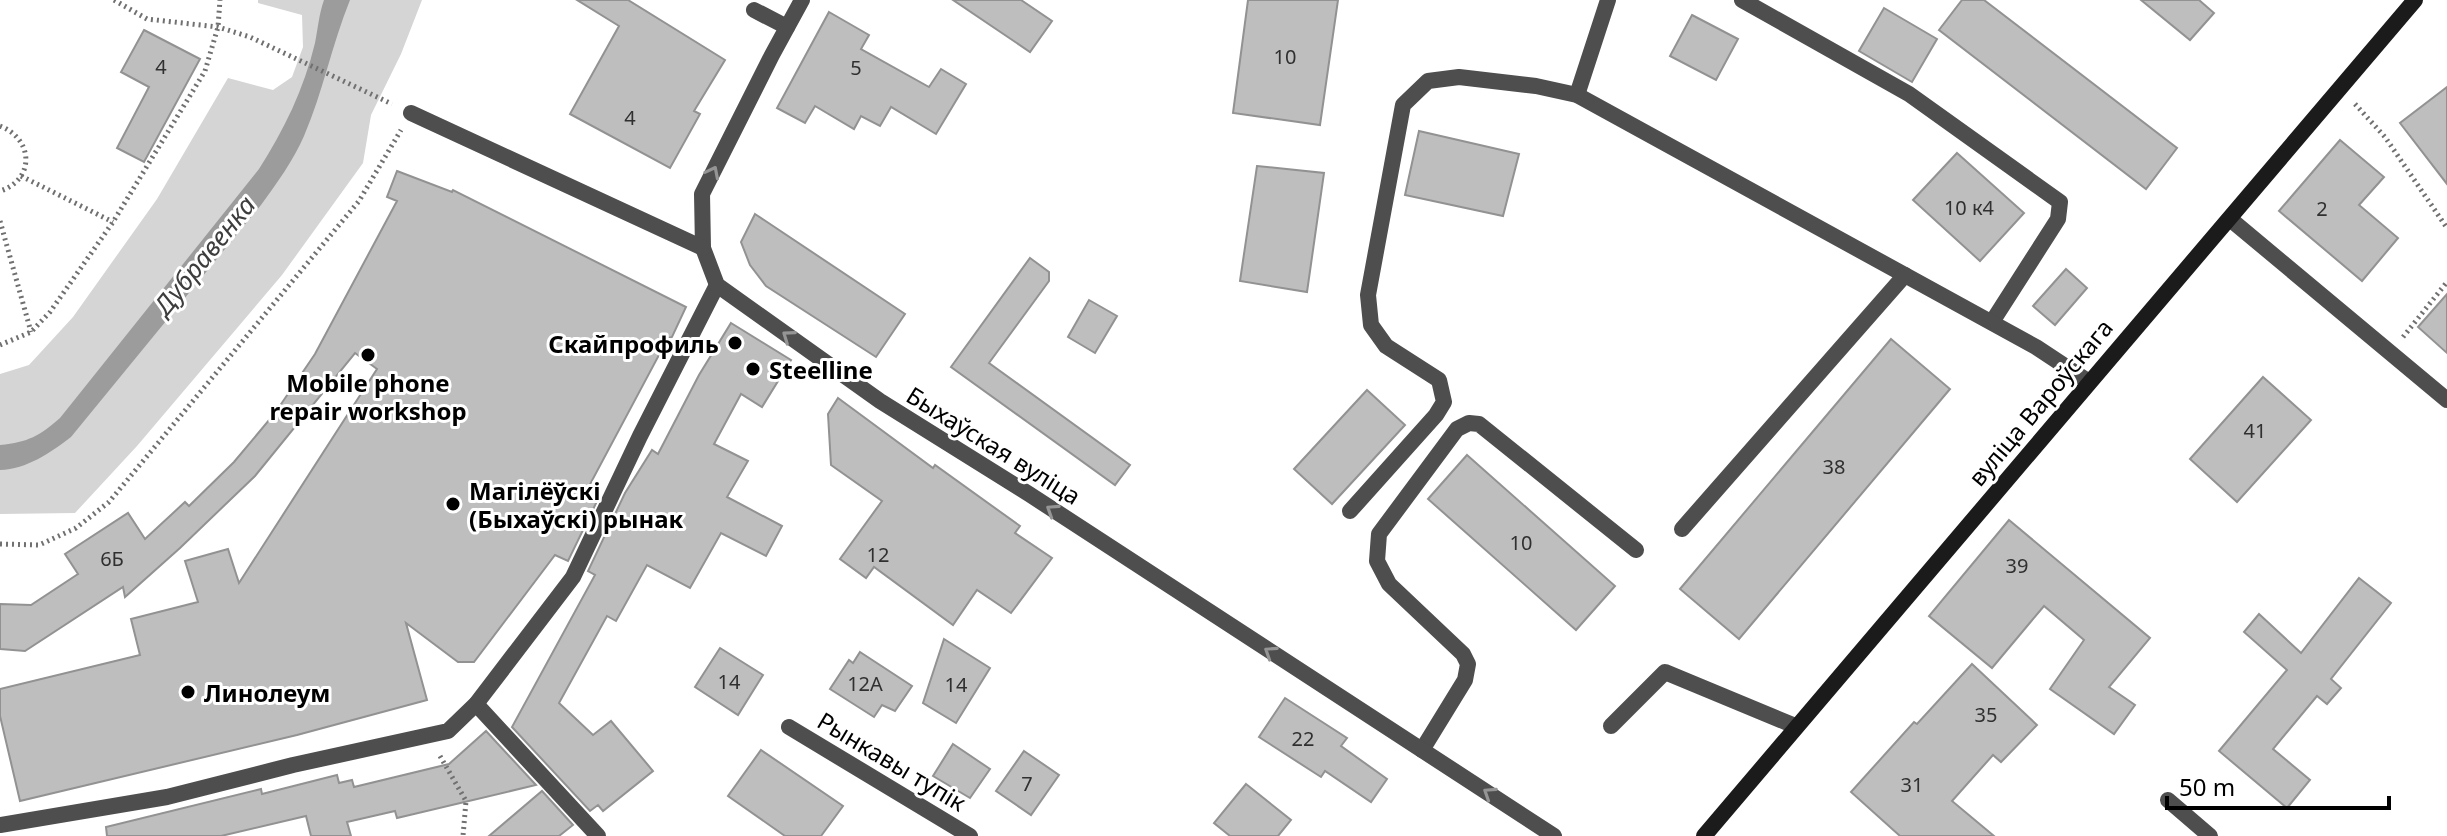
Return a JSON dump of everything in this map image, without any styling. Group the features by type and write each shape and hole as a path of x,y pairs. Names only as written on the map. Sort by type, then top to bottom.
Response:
{"street":[{"path":"0,825 167,797 448,731 476,704 573,577 717,285 703,248 702,194 802,0"},
{"path":"1577,95 1608,0"},
{"path":"1742,0 1909,94 2060,202 2058,219 1992,322"},
{"name":"вуліца Вароўскага","path":"1704,836 2415,0"},
{"path":"754,10 787,27"},
{"path":"1350,511 1436,415 1444,402 1439,380 1386,346 1371,325 1368,295 1403,105 1428,81 1459,77 1536,86 1577,95 1992,322 2089,382"},
{"path":"411,113 703,248"},
{"path":"2230,219 2447,400"},
{"path":"1682,529 1905,275"},
{"name":"Быхаўская вуліца","path":"717,285 880,401 1029,494 1554,836"},
{"path":"1422,750 1465,680 1468,664 1463,654 1389,584 1377,561 1379,534 1457,429 1469,423 1479,424 1636,550"},
{"path":"1611,726 1665,672 1795,726"},
{"path":"476,704 598,836"},
{"name":"Рынкавы тупік","path":"789,727 970,836"},
{"path":"2168,800 2210,836"}],"path":[{"path":"0,544 39,545 76,528 109,502 359,201 411,113 250,37 218,27 147,19 114,0"},
{"path":"0,345 31,332 50,312 113,222 205,71 218,27 220,0"},
{"path":"2354,103 2385,137 2447,228"},
{"path":"0,126 17,135 26,155 21,176 14,185 0,191"},
{"path":"21,176 113,222"},
{"path":"0,221 31,332"},
{"path":"2390,353 2447,282"},
{"path":"434,734 440,755 466,801 463,836"}],"shaded area":[{"path":"258,0 422,0 401,54 371,115 363,163 282,275 137,446 75,513 0,514 0,374 29,365 73,317 157,199 228,78 273,90 292,77 303,47 302,15 258,3"}],"water":[{"name":"Дубравенка","path":"324,0 350,0 311,119 279,180 71,437 29,463 0,470 0,445 33,437 60,418 259,169 299,93 315,43"}],"building":[{"path":"577,0 628,0 725,60 694,111 700,114 670,168 570,114 619,26"},
{"path":"953,0 1021,0 1052,21 1030,52"},
{"path":"1248,0 1338,0 1320,125 1233,113"},
{"path":"1962,0 1984,0 2177,148 2146,189 1939,30"},
{"path":"2141,0 2199,0 2214,13 2190,40"},
{"path":"1884,8 1937,39 1912,82 1859,51"},
{"path":"829,12 869,35 861,49 929,87 941,69 966,84 936,134 891,107 880,126 861,116 854,129 815,106 805,123 777,108"},
{"path":"1692,15 1738,39 1716,80 1670,56"},
{"path":"144,30 200,59 144,162 117,148 149,87 121,72"},
{"path":"2447,87 2447,184 2400,123"},
{"path":"1419,131 1519,154 1503,216 1405,195"},
{"path":"2340,140 2384,177 2359,205 2398,238 2362,281 2279,211"},
{"path":"1957,153 2024,213 1980,261 1913,200"},
{"path":"1257,166 1324,173 1307,292 1240,281"},
{"path":"397,171 453,190 686,307 588,488 600,495 568,561 555,555 474,662 458,662 406,623 427,700 297,735 20,801 0,716 0,689 140,655 131,619 198,602 185,561 228,549 239,583 377,369 355,353 255,476 125,597 123,587 25,651 0,649 0,604 31,605 78,574 65,554 128,513 145,539 185,502 189,506 234,462 275,413 315,354 397,201 387,197"},
{"path":"755,214 905,314 876,357 766,286 750,265 741,242"},
{"path":"1030,258 1049,272 1049,281 989,363 1130,465 1115,485 951,367"},
{"path":"2066,269 2087,288 2055,325 2033,306"},
{"path":"2447,294 2447,353 2418,327"},
{"path":"1089,300 1117,316 1095,353 1068,337"},
{"path":"731,323 791,360 762,407 741,394 714,444 748,461 727,497 782,526 766,556 721,533 690,588 647,565 616,621 607,616 559,703 593,735 611,721 653,771 603,811 598,805 590,811 512,727 595,575 588,571 625,493 652,450 658,454 699,375"},
{"path":"1891,339 1950,389 1739,639 1680,589"},
{"path":"2263,377 2311,420 2237,502 2190,459"},
{"path":"1367,390 1405,425 1332,504 1294,469"},
{"path":"838,398 933,468 935,465 1020,526 1015,533 1052,558 1011,613 977,590 953,625 874,567 866,578 840,559 882,501 831,465 828,414"},
{"path":"1467,455 1615,586 1576,630 1428,499"},
{"path":"2009,520 2150,638 2109,687 2135,705 2114,734 2050,689 2084,640 2044,606 1992,668 1929,616"},
{"path":"2359,578 2391,603 2331,679 2341,688 2327,704 2317,696 2273,749 2310,780 2287,808 2219,751 2287,670 2244,632 2259,614 2301,653"},
{"path":"944,639 990,668 956,723 923,703"},
{"path":"720,648 763,675 738,715 695,687"},
{"path":"860,652 912,686 895,711 882,705 874,717 830,689 849,660 853,663"},
{"path":"1972,664 2037,725 2001,762 1993,755 1952,801 1994,836 1900,836 1851,792"},
{"path":"1285,698 1347,738 1341,746 1387,779 1371,802 1325,771 1321,777 1259,737"},
{"path":"486,731 536,785 397,818 395,811 347,822 351,836 311,836 306,816 221,836 107,836 106,827 261,789 262,794 337,775 339,783 352,780 354,787 449,764"},
{"path":"953,744 990,769 970,798 933,776"},
{"path":"761,750 843,806 821,836 785,836 728,796"},
{"path":"1024,751 1059,775 1031,815 996,791"},
{"path":"1246,784 1291,820 1278,836 1230,836 1214,823"},
{"path":"542,791 573,825 559,836 489,836"}],"place":[{"name":"Скайпрофиль","path":"735,343"},
{"name":"Mobile phone repair workshop","path":"368,355"},
{"name":"Steelline","path":"753,369"},
{"name":"Магілёўскі (Быхаўскі) рынак","path":"453,504"},
{"name":"Линолеум","path":"188,692"}]}
